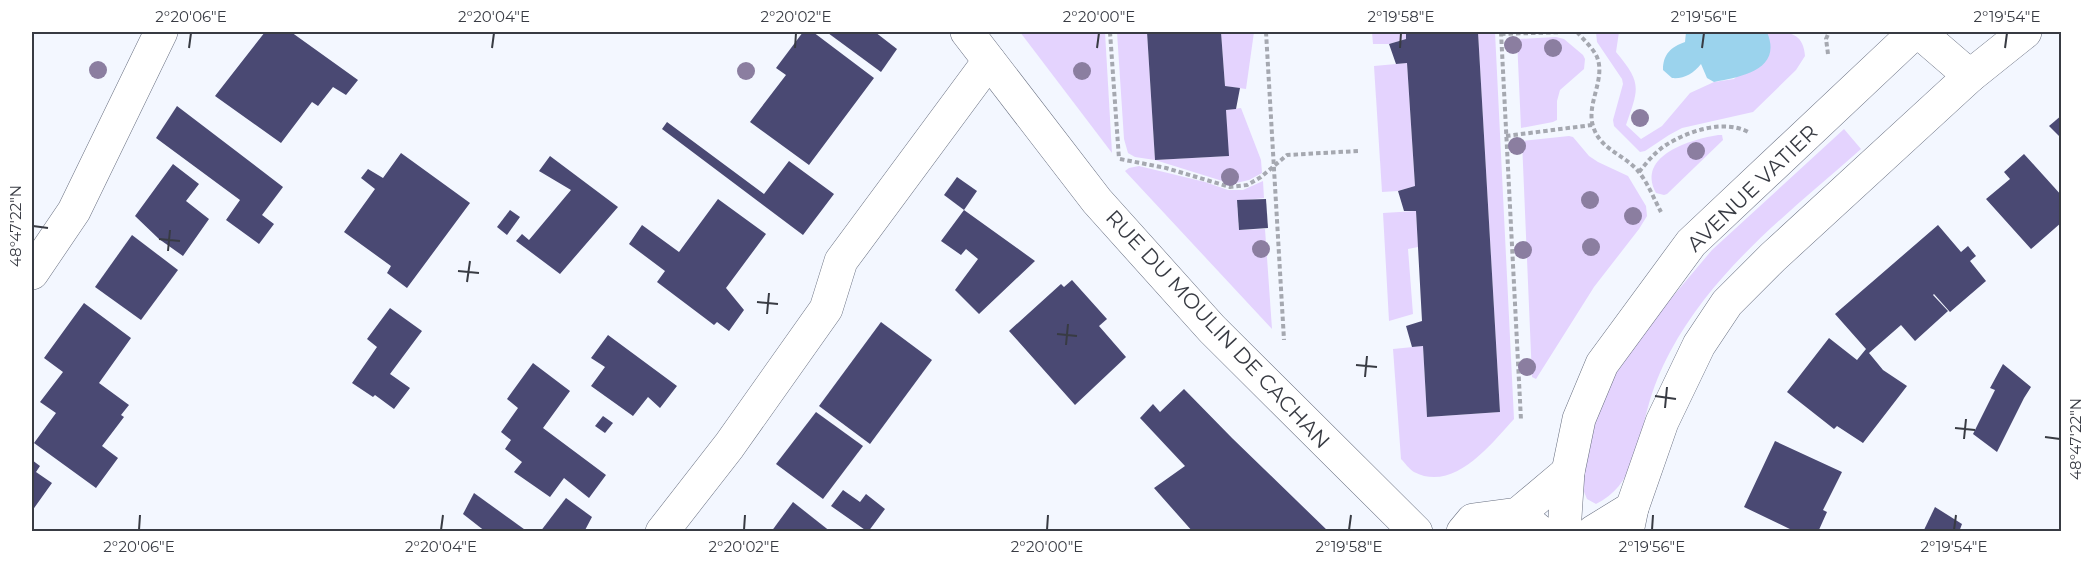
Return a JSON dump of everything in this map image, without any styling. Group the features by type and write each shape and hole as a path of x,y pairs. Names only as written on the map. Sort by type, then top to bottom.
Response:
{"street":[{"path":"32,273 74,211 161,32"},
{"name":"RUE DU MOULIN DE CACHAN","path":"967,32 1097,201 1204,320 1288,407 1416,531"},
{"path":"1917,32 1970,76"},
{"name":"AVENUE VATIER","path":"1564,531 1568,472 1579,419 1602,364 1691,243 1917,32"},
{"path":"1593,531 1629,520 1662,422 1699,345 1727,303 1773,257 1970,76 2025,32"},
{"path":"662,531 729,446 826,309 841,261 989,61"},
{"path":"1463,531 1473,520 1529,523 1568,472"}],"path":[{"path":"1110,32 1119,159 1115,168"},
{"path":"1266,32 1284,341"},
{"path":"1521,420 1501,33 1563,32"},
{"path":"1577,32 1597,58 1599,70 1591,112 1592,125 1599,140 1639,172 1666,220"},
{"path":"1506,136 1592,125"},
{"path":"1639,172 1664,146 1697,131 1739,127 1753,134"},
{"path":"1119,159 1166,168 1230,187 1247,185 1274,168 1287,155 1358,150"}],"shaded area":[{"path":"1020,32 1105,32 1112,153"},
{"path":"1117,32 1147,32 1155,160 1135,157 1128,153 1124,139"},
{"path":"1221,32 1254,32 1246,89 1225,86"},
{"path":"1372,32 1406,32 1406,39 1389,44 1373,44"},
{"path":"1478,32 1495,32 1514,419 1470,463 1443,476 1429,477 1414,472 1401,459 1393,349 1423,346 1427,417 1500,412"},
{"path":"1596,32 1619,32 1616,52 1630,71 1636,86 1634,102 1626,125 1641,139 1662,126 1690,93 1714,82 1734,79 1770,45 1767,32 1787,33 1797,37 1804,48 1805,56 1796,70 1753,112 1682,128 1640,152 1614,126 1613,120 1623,84 1597,42"},
{"path":"1556,37 1564,39 1583,55 1584,69 1560,90 1557,101 1557,120 1521,128 1517,39"},
{"path":"1407,63 1415,186 1398,191 1382,192 1374,66"},
{"path":"1241,108 1261,160 1262,173 1249,180 1232,184 1155,160 1228,156 1226,110"},
{"path":"1844,129 1861,149 1756,242 1709,294 1688,322 1663,365 1627,475 1609,496 1596,504 1587,499 1582,487 1590,431 1616,373 1663,308 1712,250"},
{"path":"1722,135 1723,140 1667,194 1656,193 1652,180 1653,168 1660,159 1682,145"},
{"path":"1573,137 1589,156 1628,176 1646,206 1647,216 1594,287 1536,379 1532,377 1522,141"},
{"path":"1139,166 1228,190 1243,190 1263,181 1264,198 1237,201 1239,230 1265,229 1272,329 1125,171"},
{"path":"1416,211 1418,247 1408,249 1413,314 1389,321 1383,213"}],"water":[{"path":"1686,32 1767,32 1770,45 1769,55 1757,69 1736,77 1714,82 1707,78 1701,64 1688,75 1672,78 1663,70 1664,60 1672,49 1685,42"}],"building":[{"path":"265,32 291,32 358,80 346,95 333,87 318,106 312,102 281,143 215,96"},
{"path":"803,32 813,32 874,78 809,165 750,122 786,75 776,68"},
{"path":"829,32 875,32 897,49 881,72"},
{"path":"1147,32 1221,32 1225,86 1240,88 1236,109 1226,110 1229,156 1155,160"},
{"path":"1406,32 1478,32 1500,412 1427,417 1423,346 1412,347 1406,326 1422,321 1416,211 1404,211 1398,191 1415,186 1407,63 1396,64 1389,44 1406,39"},
{"path":"177,106 283,187 262,215 274,224 259,244 226,220 240,200 156,138"},
{"path":"2062,115 2062,139 2049,126"},
{"path":"667,122 764,194 789,161 834,194 803,235 662,129"},
{"path":"401,153 470,203 407,288 387,273 391,266 344,232 375,189 361,178 368,169 383,178"},
{"path":"2024,154 2062,196 2062,222 2031,249 1986,199 2010,179 2004,172"},
{"path":"550,156 618,207 560,274 516,241 522,234 529,240 571,190 539,171"},
{"path":"173,164 199,184 186,201 209,219 183,256 159,239 135,216"},
{"path":"957,177 977,191 964,210 944,195"},
{"path":"718,199 766,234 726,288 744,310 729,331 717,322 714,325 657,282 665,271 629,244 642,225 679,252"},
{"path":"1266,199 1268,228 1239,230 1237,200"},
{"path":"510,210 520,217 507,235 497,227"},
{"path":"964,210 1035,261 979,314 955,290 978,259 966,249 961,255 941,241"},
{"path":"1938,225 1961,252 1968,246 1976,256 1970,261 1986,281 1950,312 1934,294 1948,311 1915,341 1901,325 1869,353 1883,370 1907,386 1863,443 1837,426 1834,429 1787,392 1829,338 1857,360 1866,349 1835,314"},
{"path":"132,235 178,270 141,320 95,287"},
{"path":"1072,280 1107,319 1099,326 1126,357 1075,405 1009,331 1061,284 1064,287"},
{"path":"84,303 131,338 99,383 129,405 121,415 124,417 102,446 118,458 96,488 34,443 56,413 40,402 63,372 44,358"},
{"path":"390,308 422,331 390,374 410,388 394,409 375,395 373,397 352,383 377,347 367,339"},
{"path":"881,322 932,360 870,444 819,406"},
{"path":"608,335 677,386 660,408 648,397 633,416 591,386 605,367 591,358"},
{"path":"533,363 570,391 543,428 606,475 589,498 564,478 550,497 514,472 522,462 505,449 511,440 501,432 518,408 507,399"},
{"path":"2003,364 2031,387 1997,452 1973,434 1995,390 1990,388"},
{"path":"1184,389 1329,532 1193,532 1154,488 1185,466 1140,418 1153,404 1160,412"},
{"path":"816,412 863,446 823,499 776,464"},
{"path":"603,416 613,423 605,433 595,426"},
{"path":"1775,441 1842,472 1823,510 1827,512 1818,532 1796,532 1744,507"},
{"path":"32,460 40,466 36,472 52,483 32,511"},
{"path":"843,490 860,502 866,494 885,509 868,532 831,506"},
{"path":"474,493 528,532 486,532 463,514"},
{"path":"566,498 592,517 584,532 540,532"},
{"path":"793,502 831,532 771,532"},
{"path":"1935,507 1962,524 1959,532 1923,532"}]}
